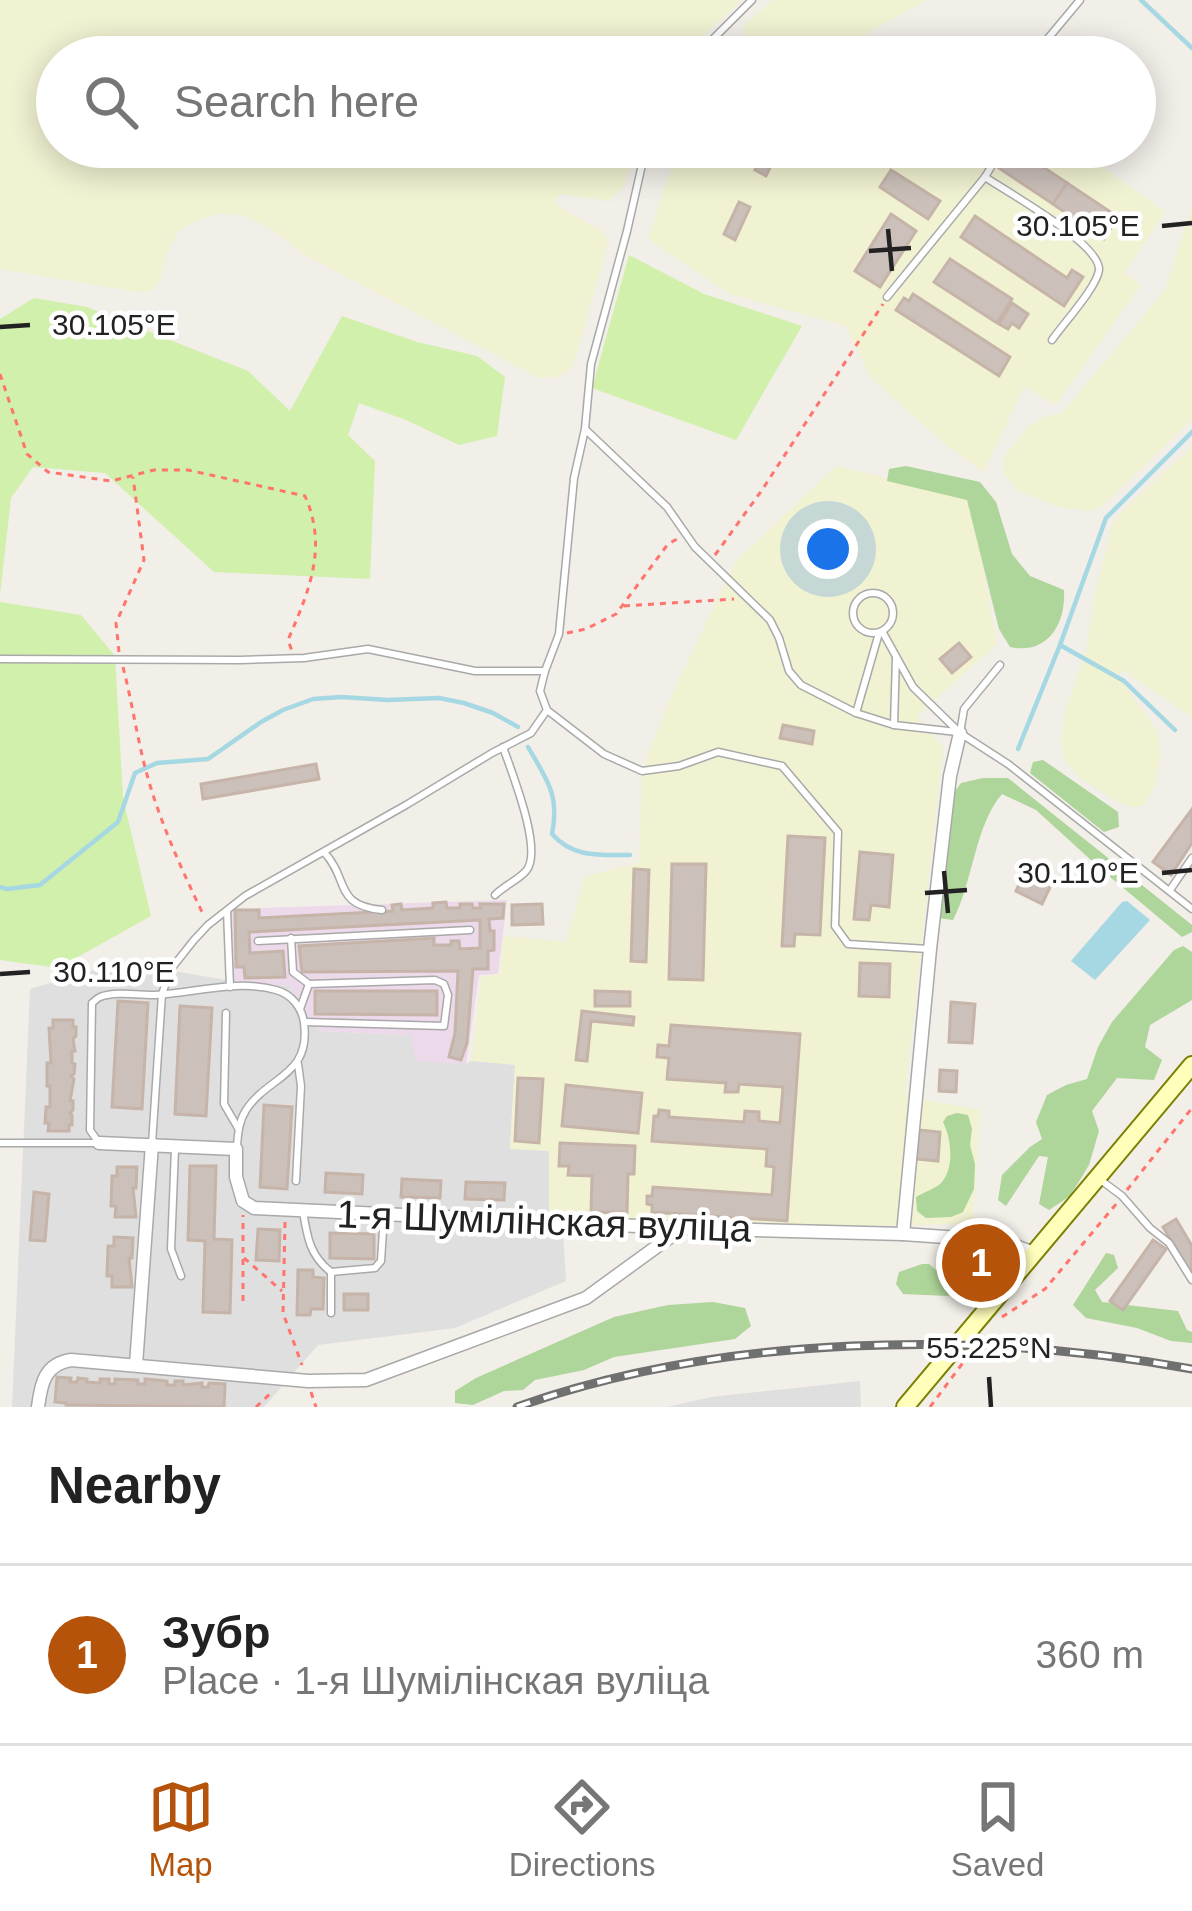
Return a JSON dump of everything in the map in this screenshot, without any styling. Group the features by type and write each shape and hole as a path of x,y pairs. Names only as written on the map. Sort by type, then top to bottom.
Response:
{"main road":[{"path":"905,1407 1189,1073"}],"street":[{"path":"903,1234 950,776 961,733"},
{"path":"99,1142 236,1149 236,1177 243,1201"},
{"path":"136,1365 152,1144"},
{"name":"1-я Шумілінская вуліца","path":"243,1201 254,1208 285,1211 903,1234 1003,1241 1034,1253"},
{"path":"38,1407 47,1370 71,1360 308,1381 366,1380 586,1298 681,1228"}],"lane":[{"path":"716,36 752,0"},
{"path":"1051,36 1080,0"},
{"path":"641,168 591,364 585,429 574,478 560,634 540,691 548,710 604,754 642,771 679,766 718,752 782,766 838,832 835,926 848,944 930,949"},
{"path":"887,297 991,168"},
{"path":"985,177 1085,244 1099,262 1099,276 1052,340"},
{"path":"585,429 667,507 710,561 770,620 789,670 801,686 856,713 894,725 961,733"},
{"path":"856,713 880,632 891,623 893,608 883,595 868,593 855,603 854,619 863,631 880,632"},
{"path":"880,632 913,687 961,733 1008,764 1192,909"},
{"path":"0,659 304,658 368,649 476,670 545,671"},
{"path":"894,725 896,655"},
{"path":"961,733 964,709 1000,665"},
{"path":"152,1144 162,994 171,969 208,925 245,896 531,733 548,710"},
{"path":"495,895 527,870 532,859 528,825 503,747"},
{"path":"324,852 352,900 360,908 382,910"},
{"path":"1170,890 1192,858"},
{"path":"226,910 230,987"},
{"path":"258,941 470,930"},
{"path":"291,938 293,972 309,984 435,980 444,984 448,994 444,1026 304,1022"},
{"path":"300,1009 309,984"},
{"path":"99,1142 90,1130 92,1003 101,996 230,987 277,990 290,995 304,1022 298,1064 296,1181"},
{"path":"226,1013 224,1104 238,1128"},
{"path":"236,1149 247,1108 298,1064"},
{"path":"0,1143 99,1142"},
{"path":"175,1145 172,1249 181,1276"},
{"path":"1099,1178 1169,1243 1192,1280"},
{"path":"303,1211 313,1253 331,1273 331,1313"},
{"path":"331,1273 375,1268 381,1262 384,1215"}],"path":[{"path":"710,561 762,490 887,297"},
{"path":"0,374 27,454 48,472 111,481 154,470 188,470 305,496 315,518 318,543 308,595 288,640 291,650 304,658"},
{"path":"133,475 144,560 116,623 117,644 146,773 164,827 208,925"},
{"path":"560,634 586,629 616,614 668,544 687,535"},
{"path":"621,606 748,598"},
{"path":"1004,1315 1045,1289 1192,1108"},
{"path":"243,1201 243,1301"},
{"path":"285,1211 283,1312 316,1407"},
{"path":"243,1257 284,1293"},
{"path":"931,1407 968,1356"},
{"path":"256,1407 286,1378"}],"shaded area":[{"path":"507,900 498,974 479,975 466,1064 416,1061 411,1035 319,1031 290,986 232,981 230,909"},
{"path":"121,962 290,986 319,1031 412,1035 466,1064 515,1064 510,1148 549,1151 549,1216 563,1233 566,1281 455,1328 318,1345 264,1407 12,1407 30,989"},
{"path":"860,1381 861,1407 667,1407 711,1397"}],"green space":[{"path":"0,0 742,0 703,36 36,36 36,168 630,168 624,186 609,201 559,194 554,204 602,231 608,243 573,367 557,377 539,378 305,255 273,230 242,215 219,214 178,232 166,254 161,280 151,291 0,269"},
{"path":"772,0 927,0 861,36 744,36 743,27"},
{"path":"671,168 1104,168 1165,212 1125,273 1141,285 1056,405 1024,387 984,472 870,377 846,326 729,294 648,239"},
{"path":"1192,205 1192,420 1101,507 1087,511 1058,507 1017,490 1004,474 1004,456 1030,425 1062,413 1165,290"},
{"path":"629,255 704,294 802,326 736,440 592,388"},
{"path":"34,298 87,307 248,371 290,411 342,316 417,342 477,356 505,377 497,436 459,445 359,403 348,435 375,461 370,579 214,572 105,473 33,467 11,498 0,595 0,319"},
{"path":"1192,447 1192,717 1122,670 1117,675 1157,730 1161,754 1155,785 1144,806 1132,807 1079,777 1064,760 1065,711 1086,652 1112,526 1122,511"},
{"path":"836,466 970,498 997,644 917,716 943,748 905,1096 980,1110 973,1224 813,1227 549,1217 549,1151 510,1149 515,1065 472,1061 481,977 500,973 504,936 566,942 585,876 639,863 642,770 671,696 736,561"},
{"path":"906,466 980,482 996,502 1012,554 1030,576 1064,590 1058,626 1044,642 1010,647 999,629 967,500 887,481 889,469"},
{"path":"0,602 81,615 115,656 123,798 151,916 58,968 0,960"},
{"path":"1043,760 1118,812 1119,827 1104,832 1030,773 1033,762"},
{"path":"1008,778 1192,925 1192,932 1182,937 1036,810 1002,794 986,821 953,920 938,918 951,797 961,783"},
{"path":"1183,946 1192,952 1192,1000 1150,1025 1145,1047 1162,1060 1154,1080 1117,1078 1092,1111 1099,1131 1089,1165 1070,1196 1049,1210 1039,1204 1048,1157 1039,1156 1006,1206 998,1200 1002,1175 1042,1139 1036,1122 1047,1095 1087,1079 1112,1022 1174,950"},
{"path":"957,1113 968,1115 972,1129 974,1189 963,1212 926,1218 917,1211 916,1197 946,1176 950,1152 943,1122"},
{"path":"1106,1253 1114,1255 1118,1268 1095,1290 1102,1302 1178,1311 1192,1332 1192,1343 1086,1318 1073,1305"},
{"path":"922,1264 957,1273 964,1280 961,1289 948,1296 903,1294 896,1284 899,1272"},
{"path":"713,1302 745,1308 751,1326 735,1339 614,1357 584,1370 535,1380 523,1390 504,1391 473,1405 455,1403 455,1391 476,1378 614,1317 668,1305"}],"water":[{"path":"1127,901 1150,920 1095,980 1071,961"}],"building":[{"path":"999,168 1044,168 1067,183 1053,204"},
{"path":"891,170 940,201 928,219 880,187"},
{"path":"1067,183 1118,217 1104,239 1053,204"},
{"path":"739,202 750,207 735,240 724,234"},
{"path":"891,214 916,231 880,287 855,271"},
{"path":"975,216 1067,278 1072,270 1083,277 1064,306 961,237"},
{"path":"950,259 1012,299 997,323 934,282"},
{"path":"913,294 1010,357 999,376 896,310"},
{"path":"1012,303 1028,314 1019,328 1012,323 1008,329 999,324"},
{"path":"959,643 971,657 952,673 940,659"},
{"path":"783,725 814,731 812,744 780,738"},
{"path":"316,764 319,779 203,799 201,784"},
{"path":"1192,809 1192,843 1171,875 1153,862"},
{"path":"788,836 825,838 820,935 795,934 794,946 782,946"},
{"path":"860,852 893,855 889,907 871,905 869,920 854,919"},
{"path":"672,864 706,864 703,980 669,979"},
{"path":"1028,866 1054,879 1042,904 1016,891"},
{"path":"634,869 649,870 646,962 631,961"},
{"path":"446,902 447,908 504,904 503,918 489,919 494,950 488,951 488,969 473,969 467,1043 461,1060 449,1057 458,971 302,972 299,946 434,938 434,945 459,941 460,949 480,948 480,920 249,932 250,953 283,951 285,977 245,978 244,967 236,967 235,910 259,910 259,918 393,911 392,905 401,904 402,910 433,908 433,903"},
{"path":"542,904 543,924 512,925 512,905"},
{"path":"860,963 890,964 889,997 859,996"},
{"path":"315,991 437,991 437,1015 315,1014"},
{"path":"595,991 630,992 630,1006 595,1006"},
{"path":"118,1001 148,1003 142,1109 112,1107"},
{"path":"951,1002 975,1004 972,1043 949,1042"},
{"path":"180,1006 212,1008 206,1116 175,1114"},
{"path":"582,1011 634,1017 633,1025 591,1021 587,1061 576,1060"},
{"path":"53,1020 73,1020 76,1027 69,1131 48,1131 49,1123 45,1123 46,1107 50,1107 47,1063 51,1063 49,1028"},
{"path":"671,1025 800,1034 787,1221 652,1212 652,1205 647,1204 653,1187 772,1195 774,1167 766,1166 767,1149 652,1141 659,1110 669,1111 669,1117 744,1122 745,1111 759,1112 759,1121 780,1123 783,1087 739,1084 738,1092 725,1092 726,1083 667,1079 669,1058 657,1057 658,1045 669,1046"},
{"path":"940,1070 957,1071 956,1092 939,1091"},
{"path":"518,1078 543,1079 539,1143 515,1141"},
{"path":"566,1085 642,1093 638,1133 562,1126"},
{"path":"264,1105 292,1107 287,1189 260,1187"},
{"path":"919,1130 940,1132 938,1161 916,1159"},
{"path":"560,1143 635,1146 634,1174 628,1174 627,1213 591,1212 592,1176 568,1175 569,1166 559,1166"},
{"path":"190,1166 216,1166 214,1239 232,1240 230,1313 203,1312 205,1241 188,1240"},
{"path":"117,1167 137,1167 136,1217 115,1217 112,1176 117,1176"},
{"path":"326,1173 363,1175 362,1194 325,1192"},
{"path":"402,1179 441,1181 440,1198 401,1197"},
{"path":"466,1182 505,1183 504,1200 465,1199"},
{"path":"34,1192 49,1194 45,1241 30,1240"},
{"path":"1176,1219 1192,1246 1192,1275 1163,1227"},
{"path":"258,1229 280,1230 279,1261 256,1260"},
{"path":"330,1233 374,1234 374,1259 330,1258"},
{"path":"114,1237 133,1238 132,1287 112,1287 112,1276 107,1276 108,1246 114,1246"},
{"path":"1153,1240 1166,1249 1123,1310 1110,1301"},
{"path":"298,1270 313,1270 313,1277 324,1278 323,1309 311,1309 310,1315 297,1315"},
{"path":"344,1294 368,1294 368,1310 344,1310"},
{"path":"57,1377 71,1378 70,1382 109,1379 109,1384 115,1384 115,1379 145,1384 145,1379 167,1381 167,1385 175,1381 202,1383 202,1387 225,1384 224,1407 66,1405 55,1402"}],"waterway":[{"path":"1141,0 1192,48"},
{"path":"1018,749 1106,518 1192,432"},
{"path":"1060,645 1124,681 1175,730"},
{"path":"0,887 40,885 118,822 135,773 157,763 208,759 261,722 313,699 439,698 493,713 518,727"},
{"path":"528,747 553,798 552,834 578,851 630,855"}],"railway":[{"path":"517,1407 679,1365 852,1346 1026,1348 1192,1369"}],"place":[{"name":"Зубр","path":"981,1263"}]}
